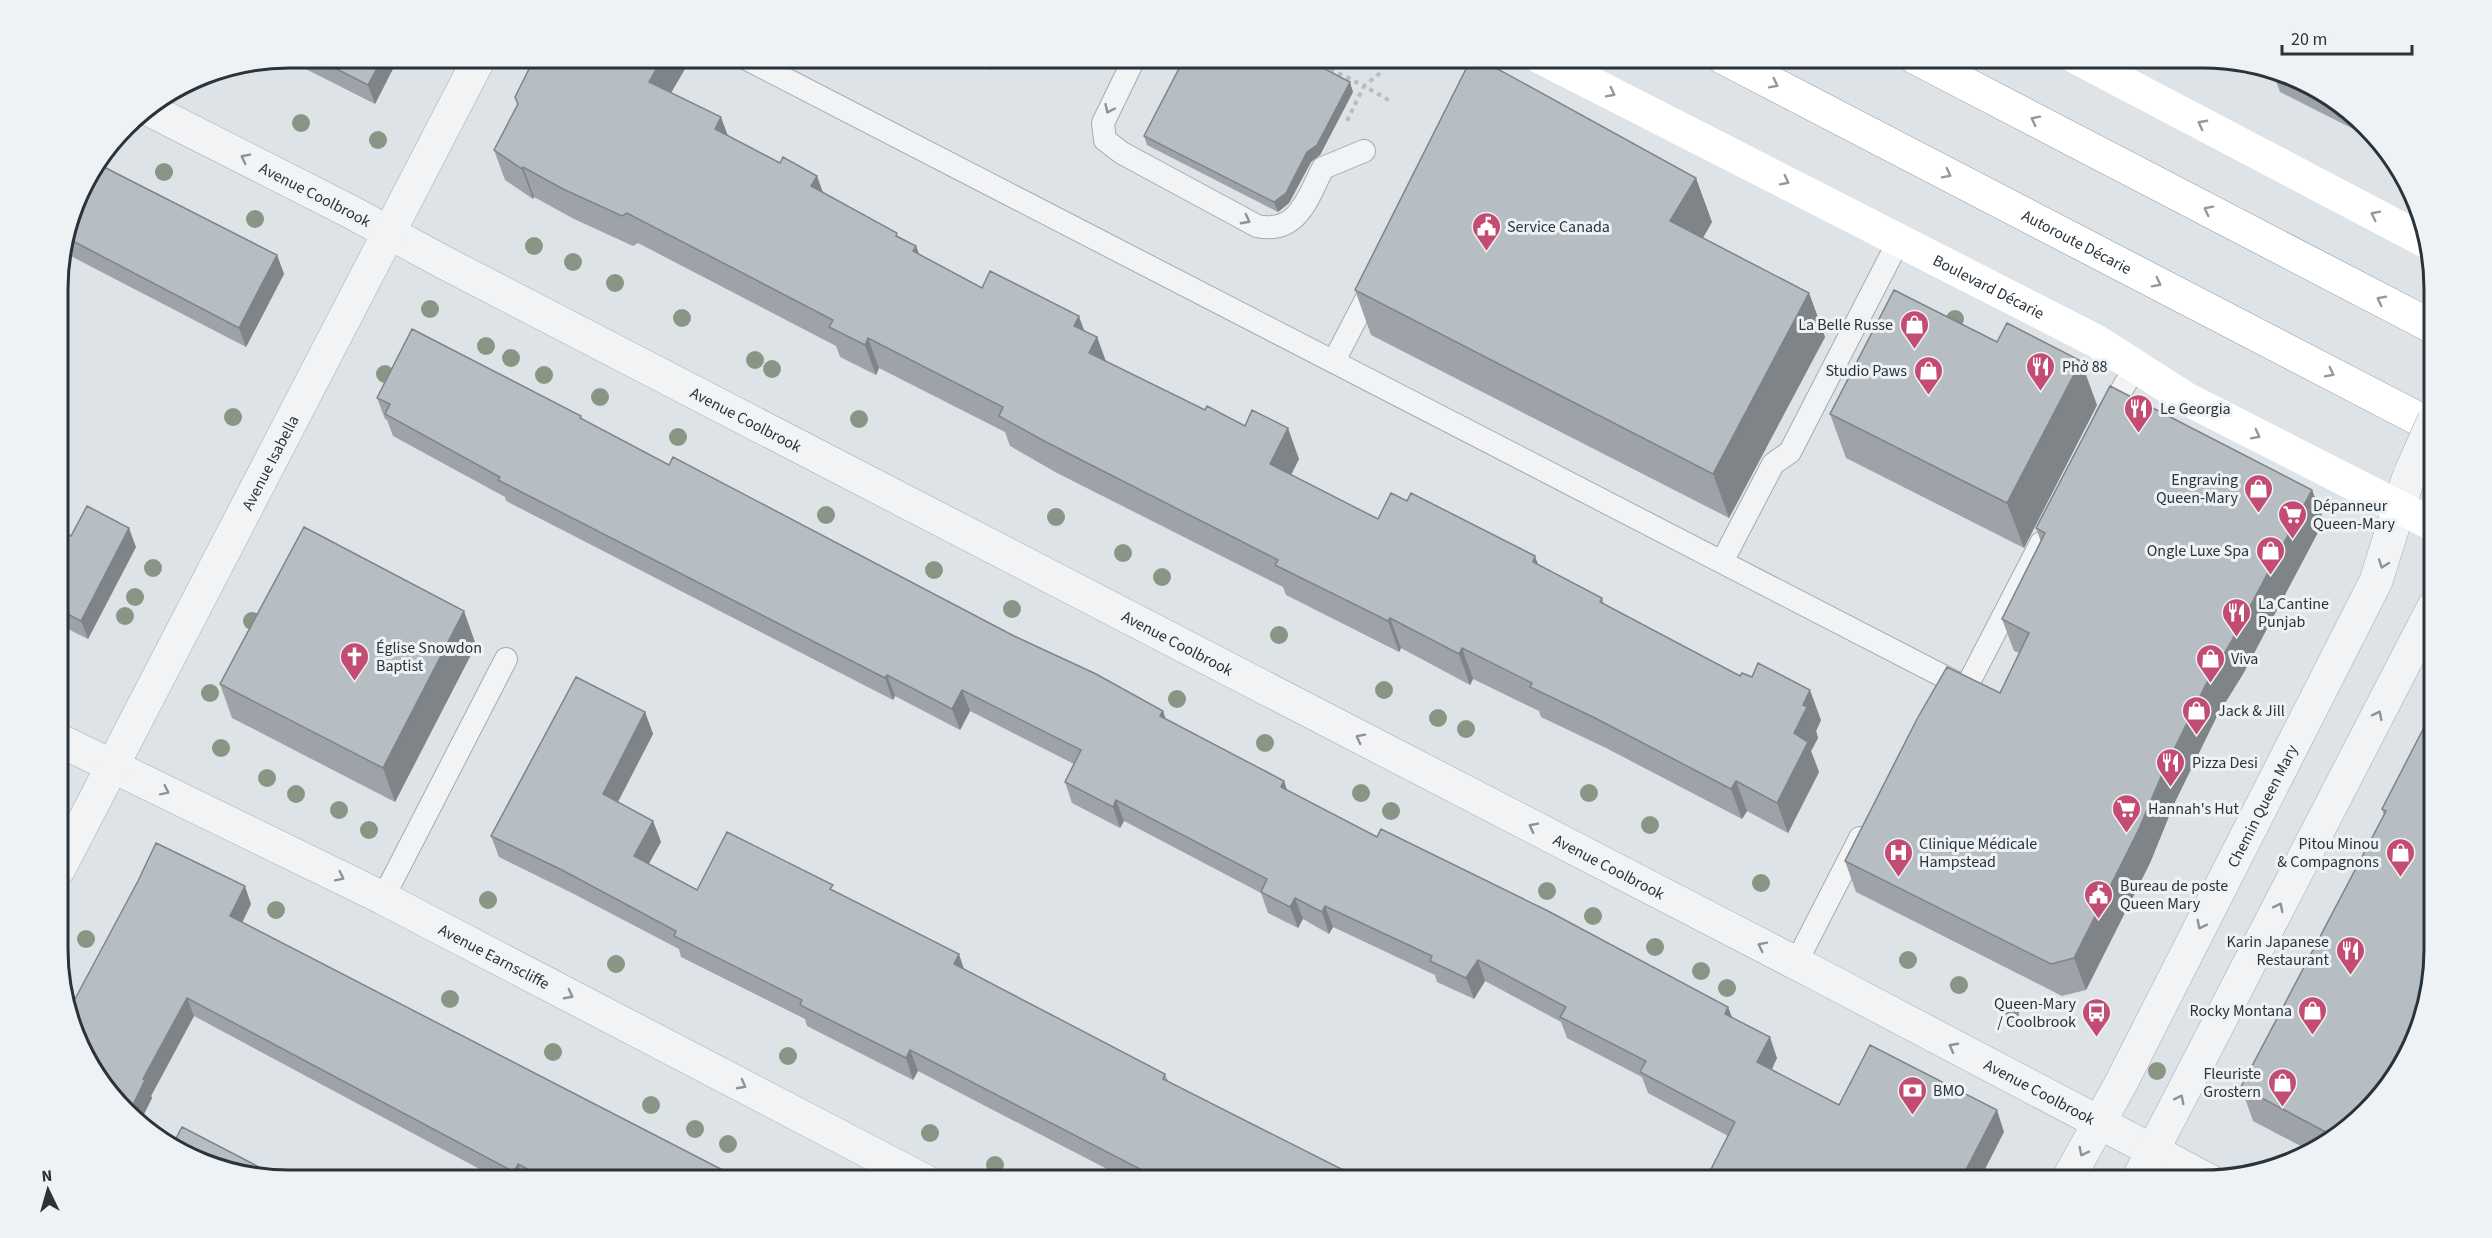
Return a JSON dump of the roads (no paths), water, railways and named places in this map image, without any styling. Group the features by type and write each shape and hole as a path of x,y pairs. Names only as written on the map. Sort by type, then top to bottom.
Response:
{"main road":[{"name":"Boulevard Décarie","path":"1562,68 2096,341 2185,399 2424,520"},
{"name":"Autoroute Décarie","path":"1743,68 2424,422"},
{"path":"1935,68 2424,322"},
{"path":"2096,68 2418,237"}],"street":[{"name":"Avenue Isabella","path":"68,852 474,68"},
{"name":"Avenue Coolbrook","path":"155,112 349,211 389,234 1796,963 2190,1170"},
{"name":"Chemin Queen Mary","path":"2072,1170 2121,1083 2376,581 2410,474 2424,441"},
{"path":"2143,1170 2424,625"},
{"name":"Avenue Earnscliffe","path":"68,745 383,898 904,1170"}],"lane":[{"path":"764,68 1966,688 2052,521"},
{"path":"1130,68 1103,123 1105,140 1122,153 1257,226 1277,228 1289,223 1298,216 1323,168 1364,151"},
{"path":"1466,107 1486,68"},
{"path":"1722,562 1773,464 1790,452 1899,240"},
{"path":"1334,361 1383,266"},
{"path":"2099,432 2135,367"},
{"path":"383,898 506,659"},
{"path":"1932,698 1943,677"},
{"path":"1796,963 1872,815"}],"place":[{"name":"Service Canada","path":"1486,252"},
{"name":"La Belle Russe","path":"1914,350"},
{"name":"Phở 88","path":"2041,392"},
{"name":"Studio Paws","path":"1928,396"},
{"name":"Le Georgia","path":"2139,434"},
{"name":"Engraving Queen-Mary","path":"2259,514"},
{"name":"Dépanneur Queen-Mary","path":"2292,540"},
{"name":"Ongle Luxe Spa","path":"2270,576"},
{"name":"La Cantine Punjab","path":"2237,638"},
{"name":"Église Snowdon Baptist","path":"355,682"},
{"name":"Viva","path":"2210,684"},
{"name":"Jack & Jill","path":"2197,736"},
{"name":"Pizza Desi","path":"2171,788"},
{"name":"Hannah's Hut","path":"2127,834"},
{"name":"Clinique Médicale Hampstead","path":"1898,878"},
{"name":"Pitou Minou & Compagnons","path":"2400,878"},
{"name":"Bureau de poste Queen Mary","path":"2099,920"},
{"name":"Karin Japanese Restaurant","path":"2350,976"},
{"name":"Rocky Montana","path":"2313,1036"},
{"name":"Queen-Mary / Coolbrook","path":"2097,1038"},
{"name":"Fleuriste Grostern","path":"2282,1108"},
{"name":"BMO","path":"1912,1116"}]}
